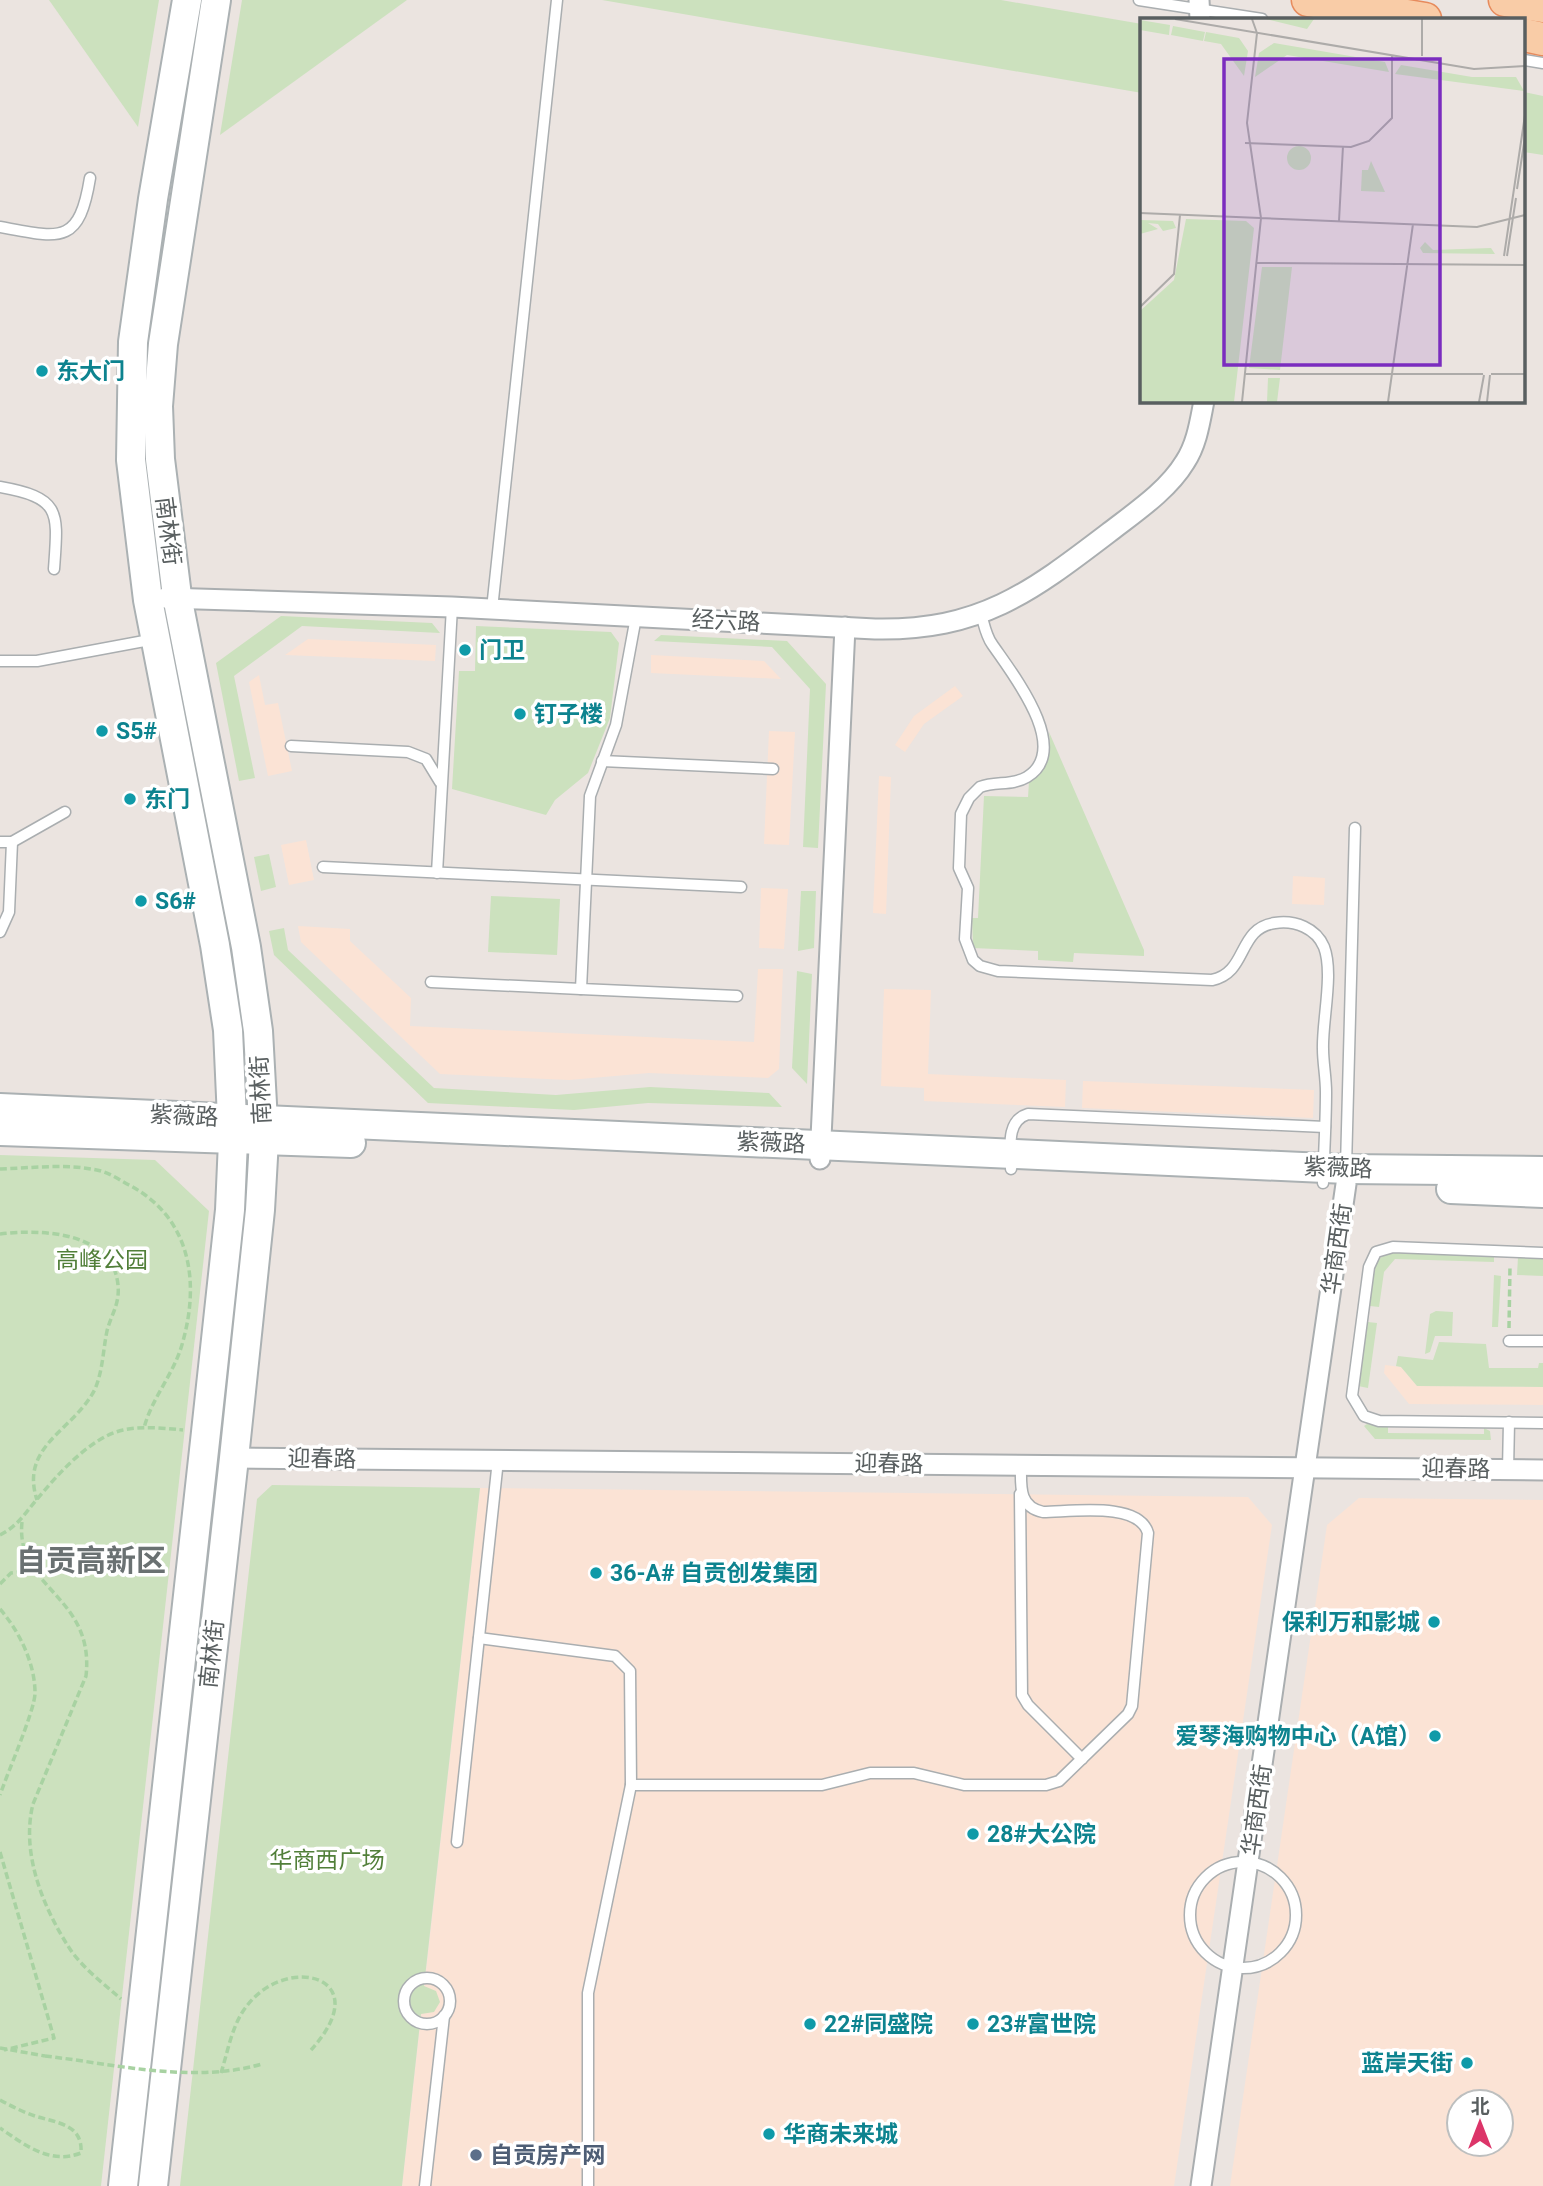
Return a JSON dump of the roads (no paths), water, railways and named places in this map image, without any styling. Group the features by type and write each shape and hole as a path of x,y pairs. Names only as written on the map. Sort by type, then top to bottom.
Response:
{"main road":[{"name":"南林街","path":"123,2186 230,1210 233,1130 228,1030 215,945 148,600 131,460 133,342 153,199 187,0"},
{"name":"南林街","path":"153,2186 260,1210 263,1130 258,1031 246,947 177,596 164,498 158,407 164,331 216,0"},
{"path":"1308,0 1419,18"},
{"path":"1505,0 1543,6"},
{"name":"紫薇路","path":"0,1108 233,1130"},
{"name":"紫薇路","path":"0,1131 263,1130 820,1152 1335,1176 1543,1192"},
{"name":"紫薇路","path":"820,1152 1011,1169 1335,1176 1543,1171"}],"street":[{"name":"经六路","path":"148,600 177,596 845,627 926,627 981,614 1049,579 1167,484 1186,461 1199,428 1204,402"},
{"path":"820,1152 845,627"},
{"name":"华商西街","path":"1201,2186 1307,1468 1335,1176"},
{"name":"迎春路","path":"234,1458 1543,1470"}],"lane":[{"path":"492,609 556,0"},
{"path":"1139,0 1255,18"},
{"path":"0,227 48,236 64,232 83,213 90,178"},
{"path":"0,487 33,494 51,509 57,531 54,569"},
{"path":"437,873 452,607"},
{"path":"981,614 992,644 1020,680 1045,748 1034,773 1018,782 980,787 964,804 959,868 960,876 967,884 965,939 970,954 980,966 998,971 1212,980 1231,973 1237,966 1248,938 1255,930 1275,923 1302,925 1319,939 1326,954 1323,1049 1325,1127 1335,1176"},
{"path":"581,989 590,796 618,716 636,617"},
{"path":"0,661 37,662 156,639"},
{"path":"291,746 418,755 433,766 442,785"},
{"path":"602,761 773,769"},
{"path":"0,842 12,842 65,812"},
{"path":"1335,1176 1355,828"},
{"path":"0,932 9,912 12,842"},
{"path":"323,867 741,887"},
{"path":"431,982 737,996"},
{"path":"1011,1169 1012,1126 1018,1118 1028,1114 1325,1127"},
{"path":"1543,1253 1393,1247 1376,1252 1369,1267 1352,1396 1364,1416 1379,1421 1543,1423"},
{"path":"1509,1341 1543,1341"},
{"path":"1508,1470 1509,1422"},
{"path":"457,1842 498,1460"},
{"path":"1021,1465 1021,1695 1028,1706 1082,1759"},
{"path":"631,1785 822,1785 870,1773 914,1773 964,1785 1046,1785 1059,1781 1128,1714 1132,1706 1148,1533 1143,1521 1128,1512 1037,1511 1024,1501 1020,1490"},
{"path":"479,1638 615,1656 624,1662 631,1680 631,1785 589,1983 588,2186"},
{"path":"1238,1861 1261,1865 1281,1878 1294,1898 1296,1922 1287,1944 1270,1960 1247,1968 1234,1967 1213,1959 1197,1942 1189,1919 1198,1885 1215,1869 1238,1861"},
{"path":"425,2186 444,2016 450,2003 446,1988 433,1978 417,1980 405,1991 404,2007 413,2020 427,2024 444,2016"},
{"path":"427,2024 436,2039 440,2057"}],"place":[{"name":"东大门","path":"42,371"},
{"name":"门卫","path":"465,650"},
{"name":"钉子楼","path":"520,714"},
{"name":"S5#","path":"102,731"},
{"name":"东门","path":"130,799"},
{"name":"S6#","path":"141,901"},
{"name":"36-A# 自贡创发集团","path":"596,1573"},
{"name":"保利万和影城","path":"1434,1622"},
{"name":"爱琴海购物中心（A馆）","path":"1435,1736"},
{"name":"28#大公院","path":"973,1834"},
{"name":"22#同盛院","path":"810,2024"},
{"name":"23#富世院","path":"973,2024"},
{"name":"蓝岸天街","path":"1467,2063"},
{"name":"华商未来城","path":"769,2134"},
{"name":"自贡房产网","path":"476,2155"}],"district":[{"name":"自贡高新区","path":"91,1560"}],"park label":[{"name":"高峰公园","path":"102,1260"},
{"name":"华商西广场","path":"327,1860"}]}
